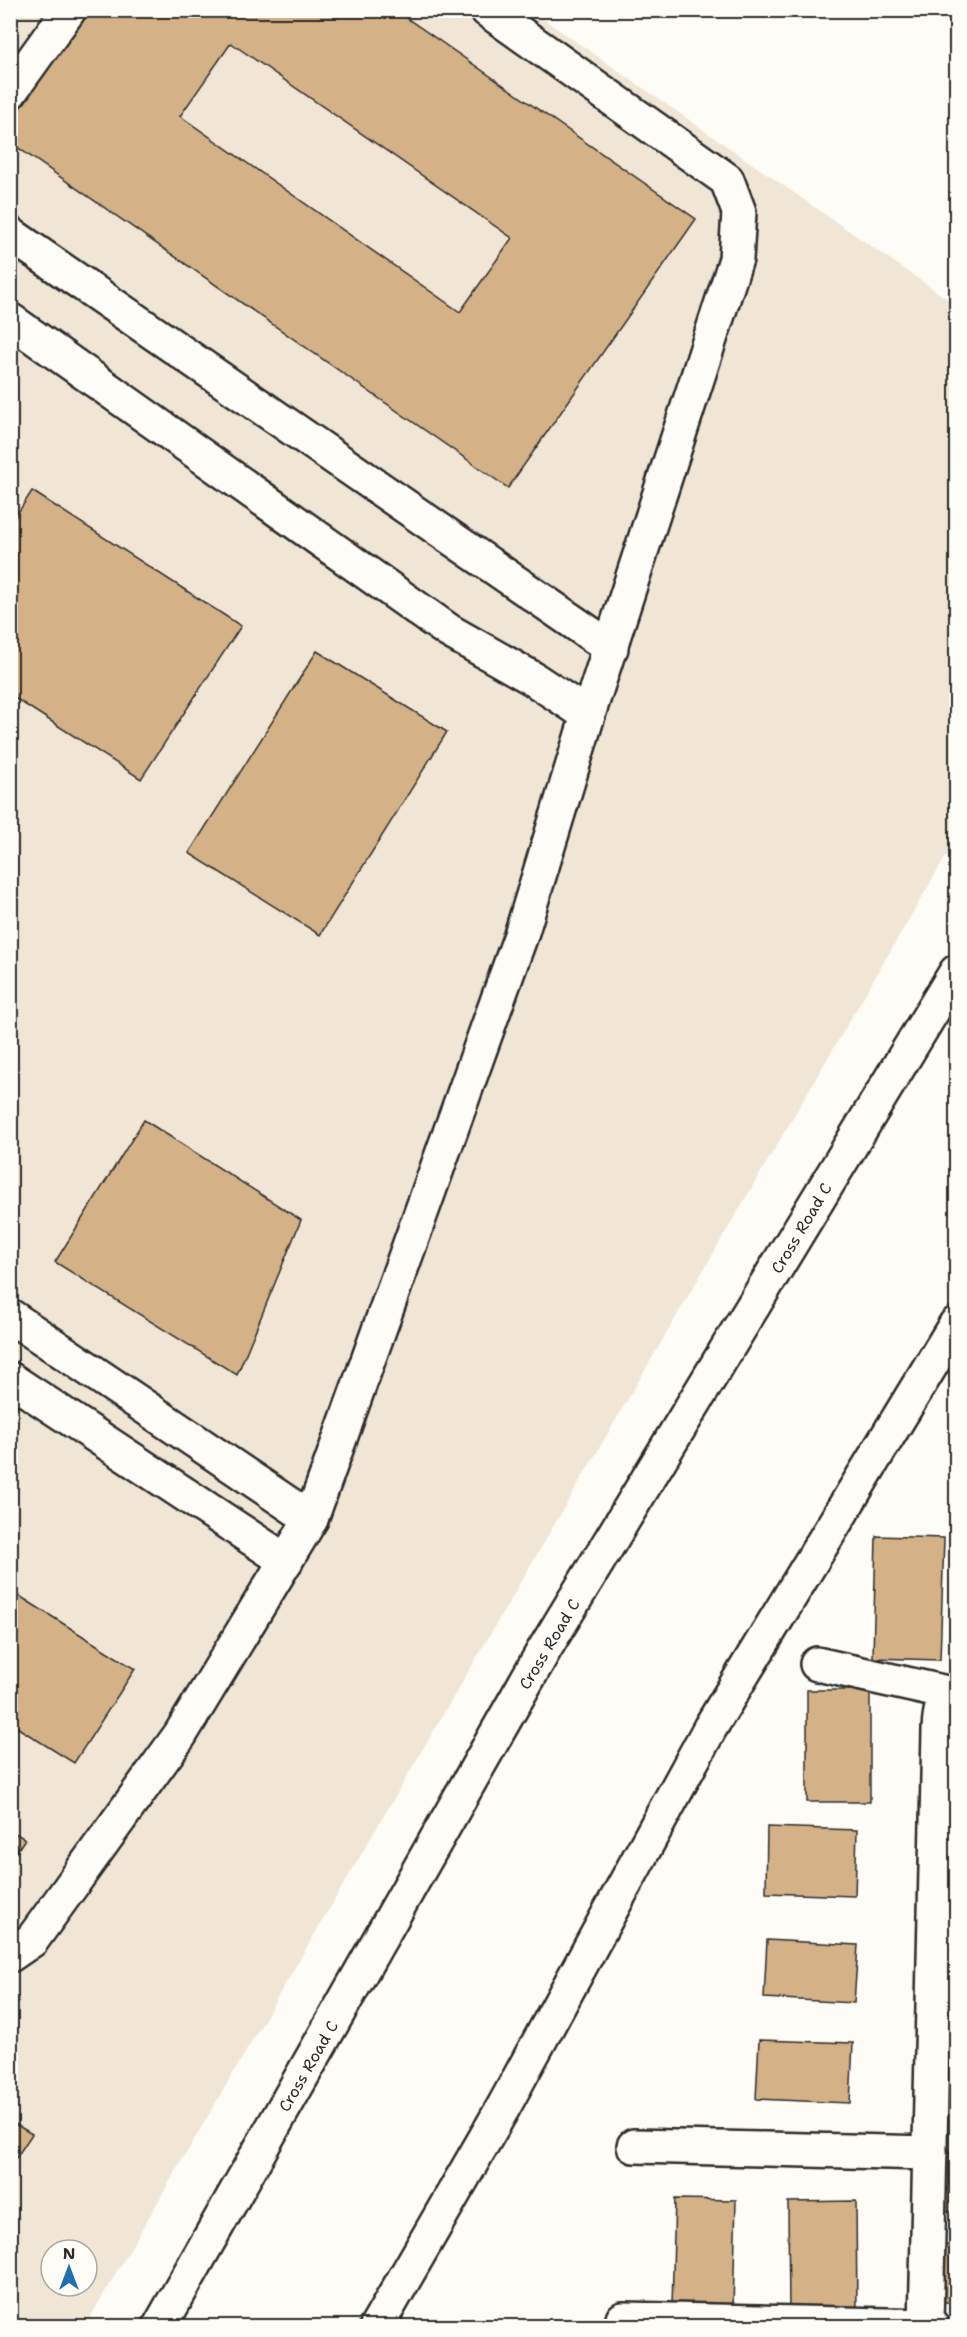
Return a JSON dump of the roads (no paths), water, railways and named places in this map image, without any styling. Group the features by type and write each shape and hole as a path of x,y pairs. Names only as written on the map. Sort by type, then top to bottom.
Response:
{"street":[{"path":"10,92 69,10"},
{"path":"10,1955 32,1940 180,1735 310,1519 521,935 588,715 736,259 739,212 727,180 487,10"},
{"path":"10,234 611,648"},
{"path":"10,320 449,631 531,678 588,715"},
{"name":"Cross Road C","path":"160,2326 544,1650 957,972"},
{"path":"10,1316 310,1519"},
{"path":"377,2326 504,2106 710,1728 957,1324"},
{"path":"10,1379 285,1561"},
{"path":"817,1664 954,1693"},
{"path":"926,2326 939,1730 942,1706 954,1693"},
{"path":"634,2146 930,2152"},
{"path":"623,2319 932,2326"}]}
